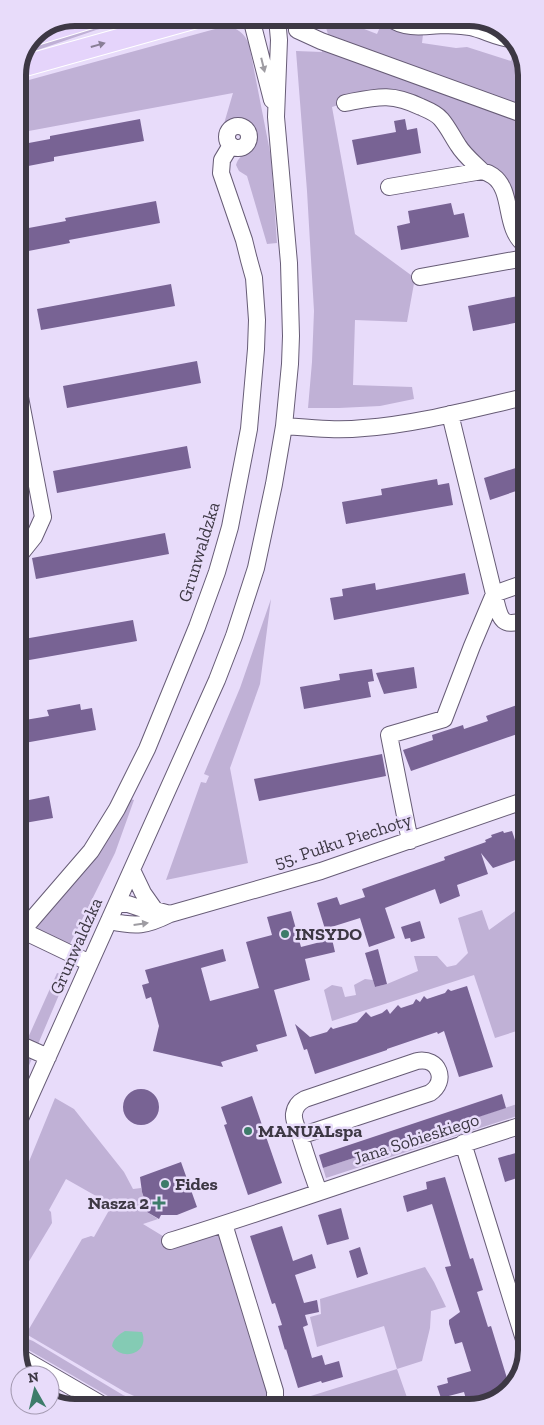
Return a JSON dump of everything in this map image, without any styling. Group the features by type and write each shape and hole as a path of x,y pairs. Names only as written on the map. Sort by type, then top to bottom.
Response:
{"main road":[{"path":"28,65 166,26"}],"street":[{"name":"Grunwaldzka","path":"253,26 276,117"},
{"name":"Grunwaldzka","path":"26,1106 217,680 234,636 256,568 284,426 291,336 289,263 276,117 278,26"},
{"path":"452,26 472,26"},
{"path":"297,30 518,113"},
{"path":"345,103 380,96 396,98 412,102 439,116 464,153 482,171 494,176 500,184 518,239"},
{"name":"Grunwaldzka","path":"26,925 77,869 91,851 117,809 147,749 193,635 217,572 230,527 248,429 257,320 254,278 220,171 223,157 232,145"},
{"path":"389,188 482,171"},
{"path":"420,277 518,259"},
{"path":"284,426 330,430 362,429 397,425 518,399"},
{"path":"450,414 501,617 511,624 518,622"},
{"path":"26,429 43,517 34,537 26,547"},
{"path":"410,841 389,735 444,719 494,594 518,585"},
{"name":"55. Pułku Piechoty","path":"116,904 128,904 146,910 162,912 321,871 518,803"},
{"path":"132,870 143,893 162,912"},
{"name":"55. Pułku Piechoty","path":"110,920 134,926 152,923 162,912"},
{"path":"26,932 90,963"},
{"path":"26,1047 48,1057"},
{"path":"300,1136 430,1093 435,1090 440,1080 438,1068 429,1061 417,1061 300,1102 294,1111 294,1116 300,1136 318,1192"},
{"name":"Jana Sobieskiego","path":"170,1241 518,1126"},
{"path":"463,1143 518,1320"},
{"path":"224,1224 275,1391 275,1399"},
{"path":"28,1362 92,1399"}],"shaded area":[{"path":"88,26 112,26 33,52 43,40"},
{"path":"226,26 234,28 245,37 249,44 271,157 277,243 267,244 247,176 239,171 236,165 238,160 255,141 254,128 239,121 223,127 233,93 26,132 26,81"},
{"path":"325,26 356,26 377,34 380,26 424,26 422,43 456,48 467,47 511,61 513,55 518,75 518,228 505,195 458,145 412,102 345,103 332,107 355,234 415,278 407,322 355,320 353,385 412,387 414,399 380,406 308,408 314,311 296,51 322,52 321,41 331,44"},
{"path":"424,26 472,26 488,31"},
{"path":"271,599 260,684 230,768 248,863 166,880 201,782 206,783 209,776 204,774 240,688"},
{"path":"124,797 134,800 115,853 66,952 26,933 26,926"},
{"path":"518,909 518,1031 495,1038 474,975 332,1021 324,990 332,985 342,987 345,997 356,995 354,985 365,979 373,980 375,987 418,971 414,956 437,956 447,967 456,965 468,953 458,918 482,910 489,930"},
{"path":"57,973 67,976 26,1073 26,1042"},
{"path":"55,1098 74,1109 124,1172 133,1189 141,1188 145,1203 150,1207 147,1212 158,1219 143,1224 171,1241 224,1224 271,1399 141,1399 125,1392 26,1334 82,1239 94,1237 112,1205 66,1179 49,1210 52,1223 26,1266 26,1169"},
{"path":"517,1104 518,1116 326,1178 323,1168"},
{"path":"425,1267 446,1307 431,1311 430,1328 422,1361 397,1369 384,1326 317,1347 310,1317 321,1314 320,1299"},
{"path":"125,1331 142,1332 142,1345 134,1353 122,1354 112,1346 116,1337"},
{"path":"26,1339 33,1341 133,1399 113,1399 60,1368 60,1365 54,1365 26,1348"},
{"path":"397,1369 408,1399 301,1399"}],"building":[{"path":"140,119 144,141 54,157 54,161 26,166 26,144 50,139 50,136"},
{"path":"405,119 407,130 417,128 421,153 357,165 352,140 396,132 394,121"},
{"path":"156,201 160,223 69,240 70,243 26,251 26,228 66,221 65,218"},
{"path":"451,203 454,215 464,213 469,237 401,250 397,226 410,223 408,211"},
{"path":"171,284 175,306 41,330 37,309"},
{"path":"518,296 518,322 473,331 468,306"},
{"path":"197,361 201,383 67,408 63,386"},
{"path":"187,446 191,468 57,493 53,471"},
{"path":"518,467 518,490 490,500 484,478"},
{"path":"437,479 438,485 449,483 453,505 346,524 342,502 382,495 381,489"},
{"path":"165,533 169,554 36,579 32,558"},
{"path":"465,573 469,594 334,620 330,598 343,596 342,589 375,583 376,590"},
{"path":"133,620 137,641 26,661 26,639"},
{"path":"414,667 417,688 384,694 376,673"},
{"path":"372,669 374,681 368,682 371,697 304,709 300,687 340,680 339,674"},
{"path":"80,704 81,710 92,708 96,730 26,743 26,720 49,716 47,710"},
{"path":"517,705 518,734 411,771 403,750 433,740 432,735 463,725 464,729 488,721 486,716"},
{"path":"382,754 386,776 259,801 254,779"},
{"path":"49,796 53,818 26,823 26,801"},
{"path":"503,831 504,833 512,831 518,849 518,859 493,868 481,853 488,874 457,885 460,896 440,904 435,889 385,908 395,938 369,947 360,918 325,929 317,903 337,897 340,905 365,897 362,889 445,860 444,857 486,842 485,840 492,837 491,835"},
{"path":"291,911 301,947 332,939 335,952 305,959 310,980 274,990 287,1036 256,1045 258,1051 221,1062 223,1067 153,1051 159,1026 151,997 146,999 142,985 149,983 145,970 223,949 226,961 201,968 210,1001 259,988 246,942 272,935 267,917"},
{"path":"420,921 425,938 411,942 410,938 405,939 401,927"},
{"path":"378,949 387,984 375,987 365,953"},
{"path":"467,986 493,1067 459,1077 444,1031 315,1074 307,1049 304,1050 295,1024 310,1037 327,1032 331,1027 333,1029 357,1022 366,1012 371,1017 387,1009 390,1014 398,1005 401,1008 413,1004 416,999 420,1002 424,996 427,999 445,993 448,989 451,991"},
{"path":"141,1089 148,1090 154,1094 158,1100 158,1114 154,1120 148,1124 141,1125 134,1124 128,1120 124,1114 123,1107 124,1100 128,1094 134,1090"},
{"path":"502,1094 506,1108 323,1168 319,1155"},
{"path":"252,1096 282,1183 248,1195 224,1125 227,1124 221,1107"},
{"path":"518,1152 518,1178 505,1182 498,1158"},
{"name":"Fides","path":"181,1162 197,1207 177,1215 161,1215 159,1219 147,1212 140,1177"},
{"path":"445,1177 470,1259 473,1258 483,1290 477,1292 488,1327 491,1326 508,1380 496,1390 481,1397 466,1399 464,1392 441,1398 437,1386 448,1383 447,1378 471,1371 462,1342 455,1344 449,1324 449,1320 460,1312 445,1267 451,1266 432,1204 407,1212 403,1196 427,1189 426,1182"},
{"path":"341,1208 349,1239 327,1245 318,1215"},
{"path":"282,1226 293,1261 312,1254 316,1268 295,1275 304,1303 317,1300 319,1312 305,1315 308,1325 303,1327 312,1358 322,1355 325,1365 339,1361 343,1377 298,1388 278,1326 282,1325 275,1303 272,1304 250,1236"},
{"path":"360,1247 368,1274 357,1278 349,1251"}],"place":[{"name":"INSYDO","path":"285,934"},
{"name":"MANUALspa","path":"248,1131"},
{"name":"Fides","path":"165,1184"},
{"name":"Nasza 2","path":"159,1203"}]}
